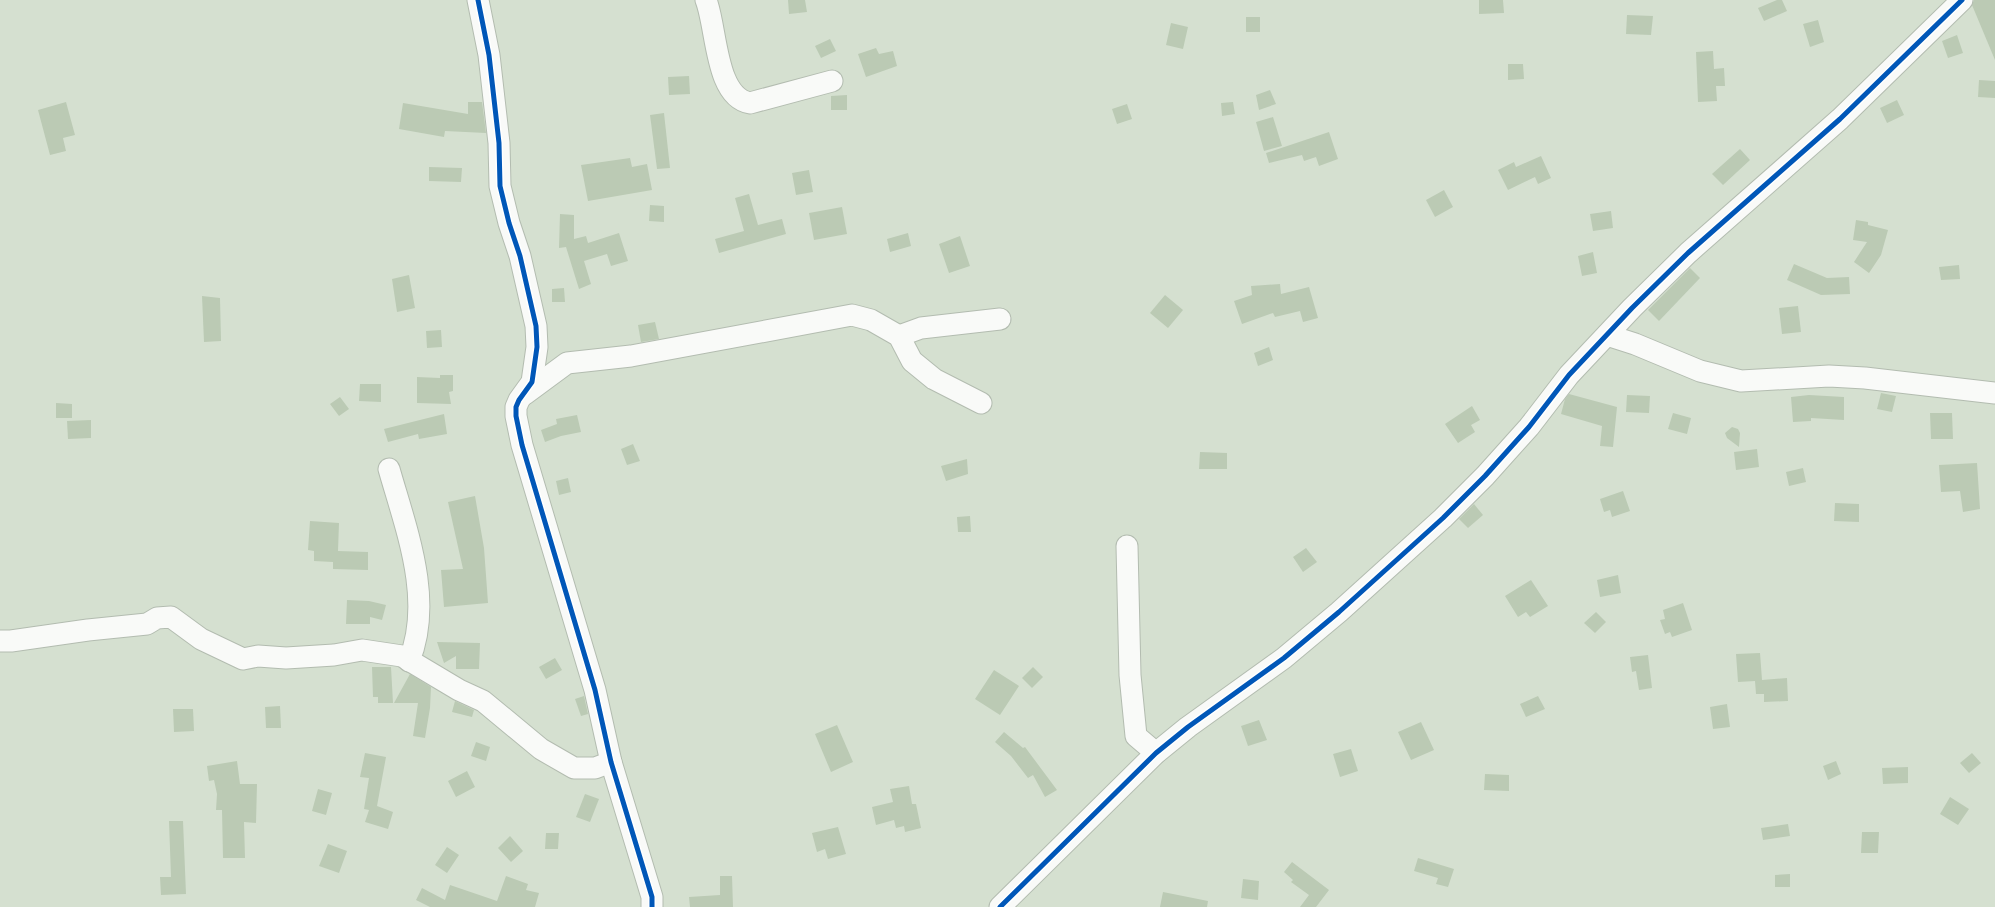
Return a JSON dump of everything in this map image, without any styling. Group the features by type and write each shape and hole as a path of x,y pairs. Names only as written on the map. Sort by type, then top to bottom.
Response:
{"street":[{"path":"478,0 489,55 499,143 500,186 509,223 520,256 536,326 536,365 532,382 525,394"},
{"path":"706,0 711,14 718,57 729,88 736,98 750,103 832,82"},
{"path":"1000,907 1156,753 1188,726 1284,658 1333,617 1443,518 1485,476 1529,427 1569,375 1632,308 1688,253 1840,119 1962,0"},
{"path":"652,907 652,897 611,762 595,690 522,445 516,416 519,400 567,363 631,356 852,314 872,320 899,336 912,361 934,379 981,403"},
{"path":"899,336 920,328 1000,319"},
{"path":"1607,335 1657,352 1700,371 1741,381 1843,377 1995,393"},
{"path":"389,469 415,561 419,623 409,661"},
{"path":"1127,546 1130,675 1136,736 1156,753"},
{"path":"0,640 11,641 88,630 147,624 157,618 171,617 200,639 243,659 258,656 286,658 321,656 362,650 394,654 459,690 483,701 541,749 574,768 595,768 611,762"}],"building":[{"path":"788,0 805,0 807,12 789,14"},
{"path":"1479,0 1503,0 1504,13 1479,14"},
{"path":"1777,0 1782,0 1787,11 1764,21 1758,8"},
{"path":"1974,0 1995,0 1995,60 1972,5"},
{"path":"1627,15 1653,16 1651,35 1626,34"},
{"path":"1246,17 1260,17 1260,32 1246,32"},
{"path":"1818,20 1824,42 1810,47 1803,24"},
{"path":"1171,23 1188,27 1183,49 1166,45"},
{"path":"1957,35 1963,53 1948,58 1942,41"},
{"path":"830,39 836,51 821,58 815,46"},
{"path":"876,48 879,54 893,51 897,66 866,77 858,54"},
{"path":"1713,51 1714,69 1724,68 1725,86 1716,86 1717,101 1698,102 1696,52"},
{"path":"1508,64 1523,64 1524,79 1508,80"},
{"path":"689,76 690,94 669,95 668,77"},
{"path":"1979,80 1995,81 1995,98 1978,97"},
{"path":"1270,90 1276,104 1259,110 1256,95"},
{"path":"847,95 847,110 831,110 831,96"},
{"path":"1897,100 1904,115 1887,123 1880,108"},
{"path":"66,102 75,135 63,138 66,151 50,155 38,110"},
{"path":"468,102 482,102 486,133 445,131 444,137 399,129 403,103 468,114"},
{"path":"1233,102 1235,114 1222,116 1221,103"},
{"path":"1127,104 1132,119 1117,124 1112,109"},
{"path":"664,113 670,168 657,169 650,115"},
{"path":"1273,117 1282,146 1264,151 1256,122"},
{"path":"1329,132 1338,159 1319,166 1316,157 1304,161 1302,155 1269,163 1266,153"},
{"path":"1740,149 1750,160 1723,185 1712,174"},
{"path":"1541,156 1551,178 1538,184 1535,177 1508,190 1498,170 1514,162 1516,167"},
{"path":"630,158 632,167 647,164 652,190 588,201 581,165"},
{"path":"429,167 462,168 461,182 429,181"},
{"path":"809,170 813,192 796,195 792,173"},
{"path":"1444,190 1453,207 1435,217 1426,200"},
{"path":"749,194 758,225 782,219 786,234 719,253 715,239 744,231 735,198"},
{"path":"650,205 664,206 664,222 649,221"},
{"path":"842,207 847,234 814,240 809,213"},
{"path":"1611,211 1613,228 1593,231 1590,214"},
{"path":"560,214 574,215 574,239 586,236 588,243 619,233 628,261 611,266 607,254 584,261 591,284 579,289 566,247 559,248"},
{"path":"1856,220 1868,222 1868,225 1888,230 1881,255 1869,273 1854,262 1867,242 1853,240"},
{"path":"908,233 911,246 890,252 887,239"},
{"path":"960,236 970,266 949,273 939,244"},
{"path":"1593,252 1597,273 1582,276 1578,256"},
{"path":"1794,264 1827,278 1849,277 1850,294 1821,295 1787,280"},
{"path":"1959,265 1960,279 1941,280 1939,267"},
{"path":"1690,268 1700,278 1659,321 1648,310"},
{"path":"409,275 415,308 397,312 392,279"},
{"path":"1280,284 1281,294 1309,287 1318,318 1303,322 1300,311 1275,317 1273,313 1242,324 1234,301 1252,295 1251,286"},
{"path":"564,288 565,302 552,302 552,289"},
{"path":"1165,295 1183,310 1168,328 1150,313"},
{"path":"202,296 220,298 221,341 204,342"},
{"path":"1798,306 1801,332 1782,334 1779,308"},
{"path":"655,322 659,339 641,342 638,325"},
{"path":"441,330 442,347 427,348 426,331"},
{"path":"1269,347 1273,360 1258,366 1254,353"},
{"path":"440,375 453,375 453,391 449,392 451,404 417,403 417,377 440,378"},
{"path":"360,384 381,384 381,402 359,401"},
{"path":"1881,393 1896,396 1892,412 1877,409"},
{"path":"1569,394 1617,407 1613,447 1600,446 1602,426 1561,414 1565,399"},
{"path":"1627,395 1650,396 1649,413 1626,412"},
{"path":"1809,395 1844,397 1844,420 1811,418 1811,421 1793,422 1791,397"},
{"path":"340,397 349,409 339,416 330,404"},
{"path":"56,403 72,404 72,418 56,418"},
{"path":"1472,406 1480,420 1471,425 1475,432 1458,443 1445,424"},
{"path":"1673,413 1691,418 1687,434 1668,429"},
{"path":"1930,413 1952,413 1953,439 1931,439"},
{"path":"444,414 447,434 419,439 418,434 388,442 384,429"},
{"path":"577,415 581,432 561,436 545,442 541,430 557,424 556,419"},
{"path":"91,420 91,438 68,439 67,421"},
{"path":"1732,427 1738,429 1740,433 1739,447 1727,438 1725,433"},
{"path":"633,444 640,461 627,465 621,449"},
{"path":"1757,449 1759,467 1736,470 1734,452"},
{"path":"1200,452 1227,453 1227,469 1199,469"},
{"path":"967,459 968,474 946,481 941,466"},
{"path":"1977,463 1980,509 1963,512 1960,491 1941,492 1939,465"},
{"path":"1803,468 1806,482 1789,486 1786,472"},
{"path":"568,478 571,492 559,495 556,481"},
{"path":"1623,491 1630,511 1612,517 1610,510 1604,512 1600,499"},
{"path":"475,496 484,548 488,603 444,607 441,570 463,569 448,502"},
{"path":"1835,503 1859,504 1859,522 1834,521"},
{"path":"1474,504 1483,515 1468,528 1459,519"},
{"path":"970,516 971,532 958,532 957,517"},
{"path":"310,521 339,523 338,551 368,552 368,570 333,569 333,562 314,561 314,551 308,550"},
{"path":"1306,548 1317,562 1303,572 1293,557"},
{"path":"1618,575 1621,593 1600,597 1597,580"},
{"path":"1531,580 1548,606 1530,617 1526,612 1518,617 1505,596"},
{"path":"347,600 369,601 386,605 382,620 370,617 370,624 346,624"},
{"path":"1683,603 1692,630 1672,637 1670,632 1665,634 1660,620 1665,619 1663,610"},
{"path":"1596,612 1606,622 1595,633 1584,623"},
{"path":"437,642 480,643 479,669 456,669 456,656 444,663"},
{"path":"1760,653 1762,680 1787,678 1788,701 1764,702 1764,694 1756,694 1755,681 1738,682 1736,654"},
{"path":"1648,655 1652,688 1639,690 1636,671 1632,672 1630,657"},
{"path":"555,658 562,670 546,679 539,667"},
{"path":"372,667 391,667 393,703 378,703 378,697 373,697"},
{"path":"1033,667 1043,677 1032,688 1022,678"},
{"path":"994,670 1019,686 1000,715 975,699"},
{"path":"410,674 431,687 430,708 425,738 413,736 418,703 394,703"},
{"path":"584,696 588,714 581,716 575,699"},
{"path":"1538,696 1545,709 1526,717 1520,704"},
{"path":"455,701 474,710 472,717 452,712"},
{"path":"1727,704 1730,727 1713,729 1710,707"},
{"path":"280,706 281,728 266,728 265,707"},
{"path":"173,709 193,709 194,731 174,732"},
{"path":"1259,720 1267,740 1248,746 1241,726"},
{"path":"1421,722 1434,750 1411,760 1398,732"},
{"path":"837,725 853,762 831,772 815,734"},
{"path":"1004,732 1023,748 1025,747 1057,790 1045,797 1033,775 1028,778 1011,756 995,742"},
{"path":"476,742 490,747 486,761 471,756"},
{"path":"1351,749 1358,771 1340,777 1333,754"},
{"path":"365,753 386,757 377,806 393,812 388,829 365,822 369,810 364,809 369,778 360,777"},
{"path":"1972,753 1981,763 1969,773 1960,763"},
{"path":"237,761 240,784 257,784 256,823 244,822 245,858 223,858 222,810 216,810 217,794 214,780 209,781 207,766"},
{"path":"1836,761 1841,774 1828,780 1823,766"},
{"path":"1908,767 1908,783 1883,784 1882,768"},
{"path":"467,771 475,787 456,797 448,781"},
{"path":"1485,774 1509,775 1509,791 1484,790"},
{"path":"909,786 912,804 916,804 921,828 905,832 904,826 896,828 894,820 876,825 872,807 893,802 890,789"},
{"path":"318,789 332,793 326,815 312,811"},
{"path":"585,794 599,799 590,822 576,817"},
{"path":"1950,797 1969,809 1958,825 1940,814"},
{"path":"169,821 183,821 186,894 161,895 160,877 171,877"},
{"path":"1788,824 1790,836 1763,840 1761,828"},
{"path":"838,827 846,854 828,859 825,849 817,852 812,833"},
{"path":"1862,832 1879,832 1878,853 1861,853"},
{"path":"546,833 559,833 558,849 545,849"},
{"path":"510,836 523,851 511,862 498,848"},
{"path":"328,844 347,851 339,873 319,866"},
{"path":"447,847 459,855 447,873 435,865"},
{"path":"1418,858 1454,869 1448,887 1436,884 1438,878 1414,871"},
{"path":"1292,862 1329,890 1316,907 1300,907 1309,895 1291,882 1293,880 1284,872"},
{"path":"1790,874 1790,887 1775,887 1775,875"},
{"path":"506,876 528,884 526,890 539,893 535,907 430,907 416,900 422,888 445,900 450,885 497,901"},
{"path":"720,876 732,876 733,907 690,907 689,897 720,895"},
{"path":"1243,879 1259,881 1258,900 1241,898"},
{"path":"1163,892 1208,901 1207,907 1160,907"}],"cycle path":[{"path":"478,0 489,55 499,143 500,186 509,223 520,256 536,326 537,347 532,382 519,400 516,407 516,416 522,445 595,690 611,762 652,897 652,907"},
{"path":"1000,907 1156,753 1188,727 1284,658 1339,612 1443,518 1485,476 1529,427 1569,375 1632,308 1688,253 1840,119 1962,0"}]}
